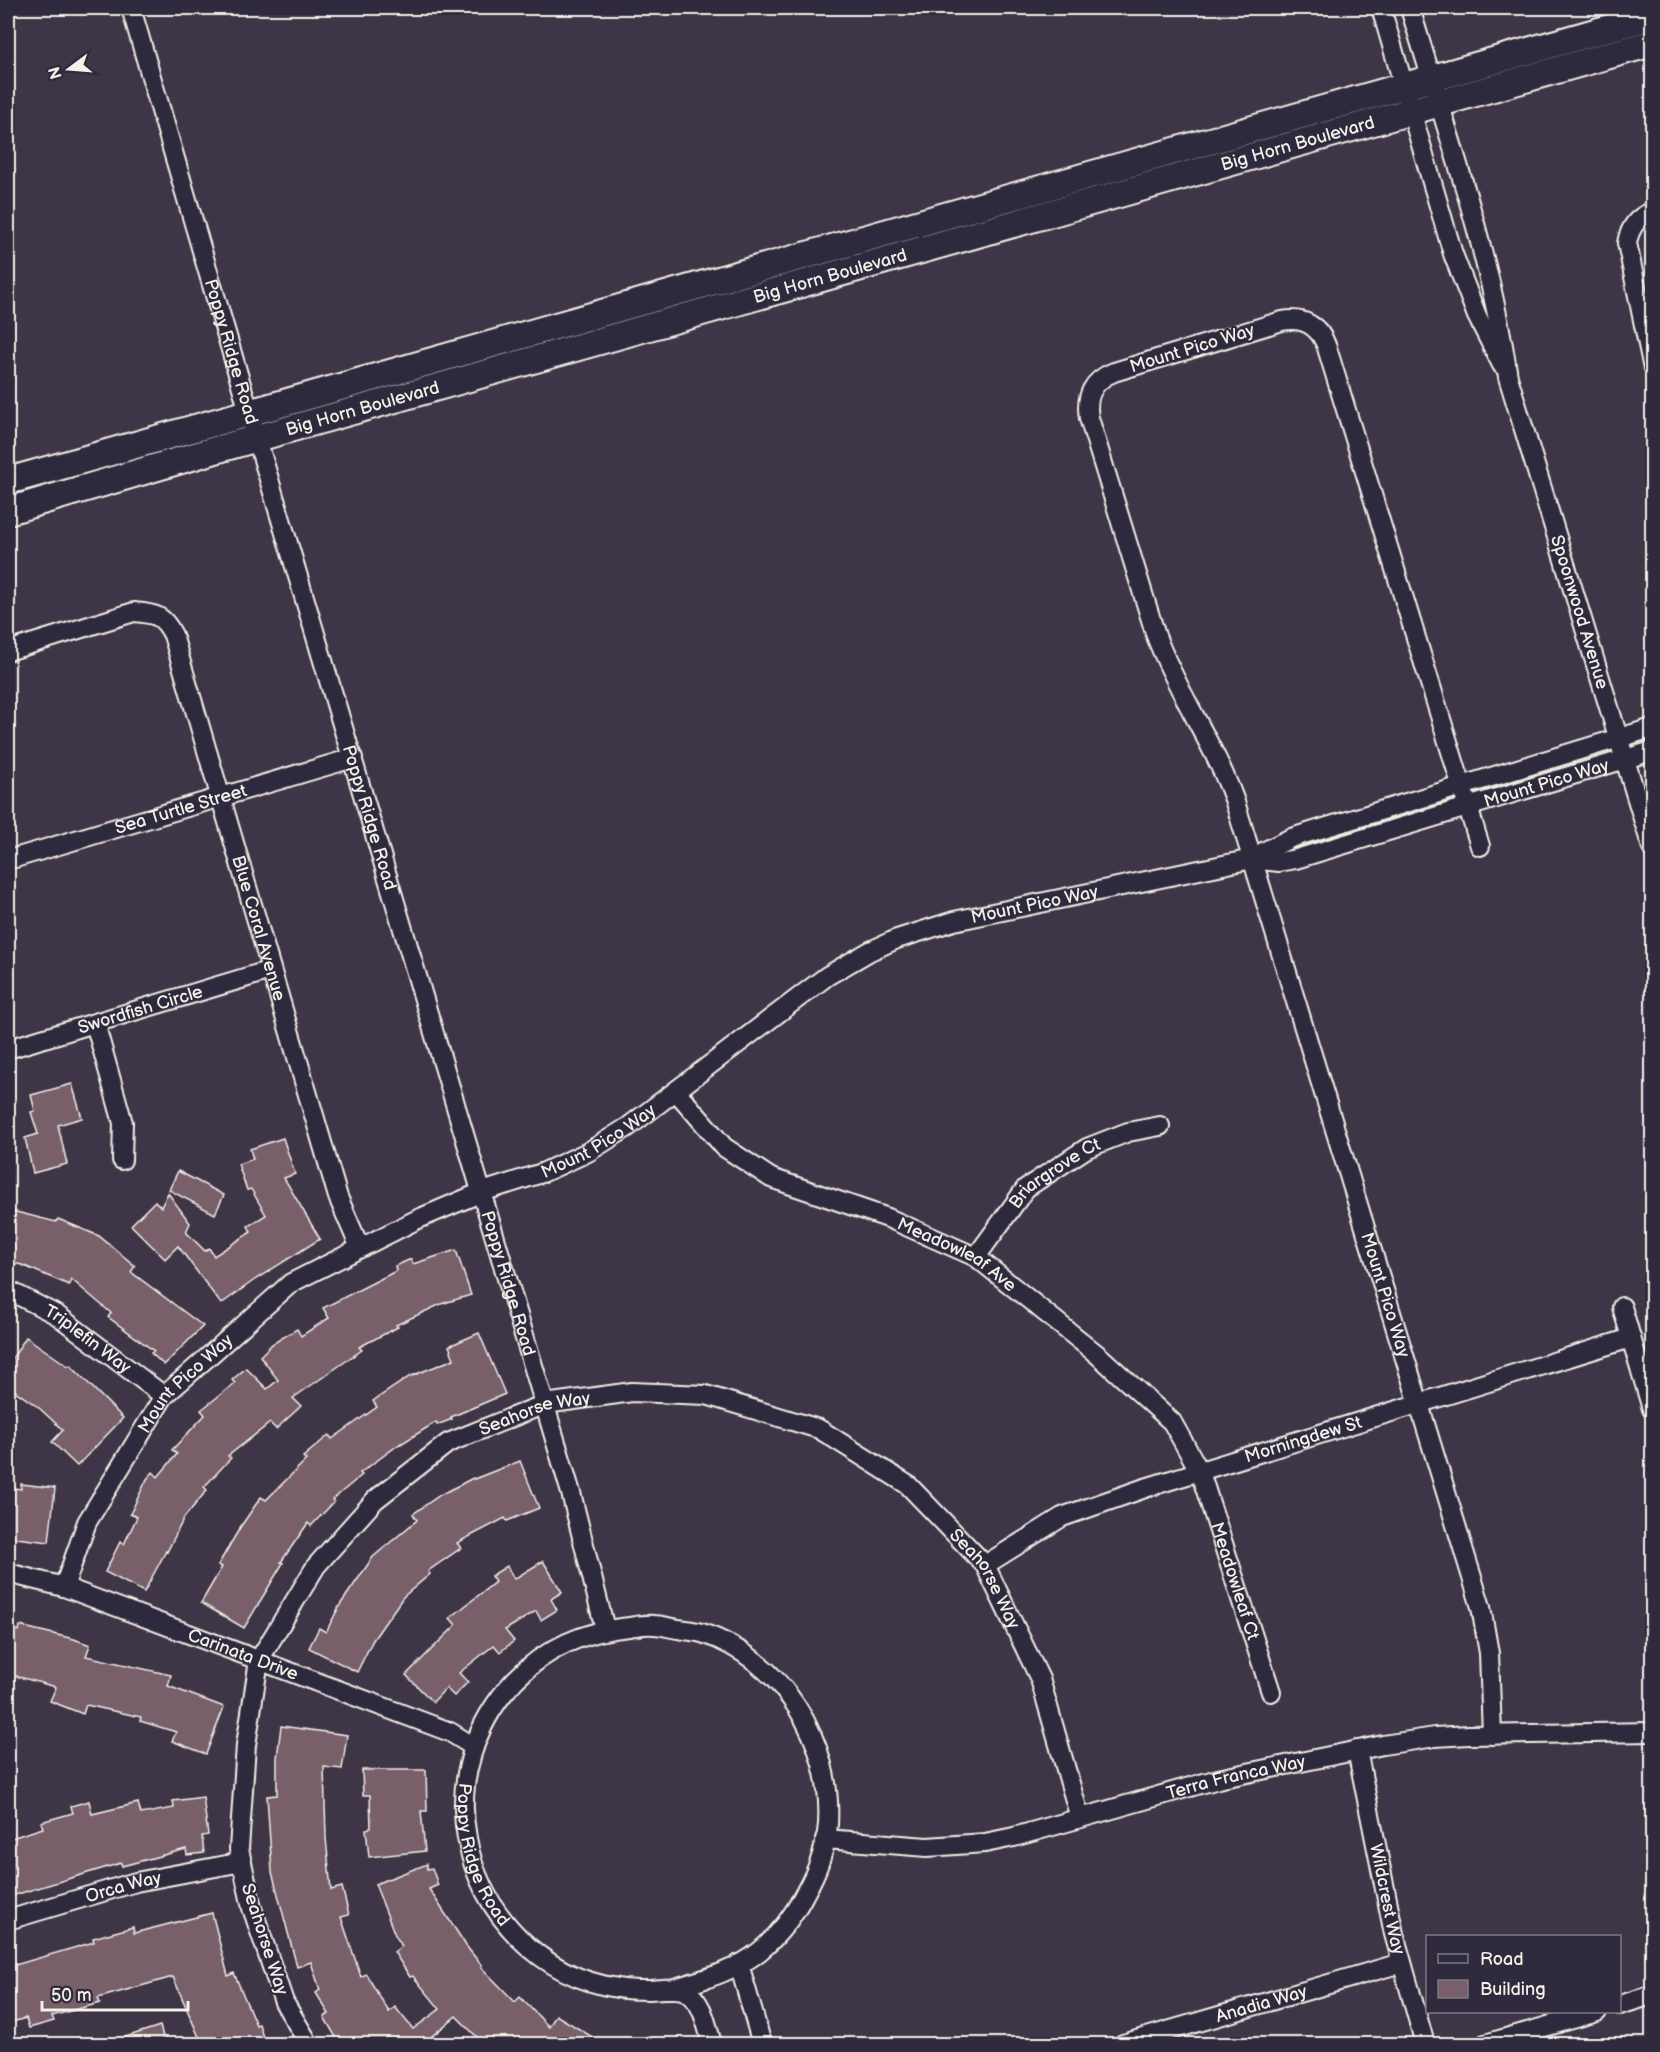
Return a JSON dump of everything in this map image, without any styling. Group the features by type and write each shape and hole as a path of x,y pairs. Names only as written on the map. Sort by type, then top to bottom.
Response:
{"main road":[{"name":"Big Horn Boulevard","path":"8,482 1653,16"},
{"name":"Big Horn Boulevard","path":"8,511 1653,43"}],"street":[{"name":"Poppy Ridge Road","path":"131,8 545,1404 577,1515 605,1629"},
{"name":"Spoonwood Avenue","path":"1381,8 1453,254 1477,316 1508,377"},
{"name":"Spoonwood Avenue","path":"1410,8 1489,273 1508,377 1653,848"},
{"path":"1653,212 1636,222 1627,243 1653,364"},
{"name":"Mount Pico Way","path":"1480,846 1321,333 1308,323 1291,320 1106,375 1093,388 1088,402 1089,418 1156,636 1170,670 1223,771 1252,859 1484,1623 1489,1653 1492,1735"},
{"name":"Blue Coral Avenue","path":"8,651 134,612 153,613 166,622 173,635 338,1197 360,1248"},
{"name":"Mount Pico Way","path":"1252,859 1264,850 1291,838 1653,728"},
{"name":"Mount Pico Way","path":"64,1587 87,1522 164,1396 291,1283 418,1219 482,1192 542,1173 588,1152 628,1127 827,976 870,951 897,939 954,921 1252,859 1279,862 1296,860 1653,751"},
{"name":"Sea Turtle Street","path":"8,860 352,758"},
{"name":"Swordfish Circle","path":"8,1048 271,970"},
{"path":"95,1023 123,1123 122,1160"},
{"name":"Meadowleaf Ave","path":"676,1090 724,1147 771,1178 888,1218 976,1257 1098,1355 1172,1422 1200,1472"},
{"name":"Briargrove Ct","path":"976,1257 1026,1188 1087,1148 1128,1132 1160,1126"},
{"name":"Triplefin Way","path":"8,1290 57,1315 164,1396"},
{"path":"1622,1307 1653,1408"},
{"name":"Morningdew St","path":"986,1565 1062,1517 1145,1488 1631,1338"},
{"name":"Seahorse Way","path":"308,2044 284,2002 252,1908 239,1849 246,1745 260,1660 316,1566 375,1500 448,1443 545,1404 632,1392 706,1395 819,1429 908,1485 986,1565 1040,1679 1080,1818"},
{"name":"Meadowleaf Ct","path":"1200,1472 1271,1692"},
{"name":"Carinata Drive","path":"8,1573 64,1587 260,1660 450,1732 474,1747"},
{"name":"Poppy Ridge Road","path":"671,1989 718,1976 760,1951 794,1915 817,1872 825,1839 828,1824 826,1775 810,1728 783,1687 746,1655 702,1634 654,1625 605,1629 573,1640 530,1666 496,1703 480,1732 467,1774 464,1802 471,1857 484,1892 505,1923 546,1961 579,1978 615,1988 685,1991 699,2005 712,2044"},
{"name":"Terra Franca Way","path":"825,1839 927,1847 957,1846 1014,1838 1218,1779 1357,1750 1435,1737 1653,1732"},
{"name":"Wildcrest Way","path":"1357,1750 1401,1964 1425,2044"},
{"name":"Orca Way","path":"8,1920 136,1882 242,1862"},
{"path":"738,1964 762,2044"},
{"name":"Anadia Way","path":"1123,2044 1401,1964"},
{"path":"1621,2005 1653,1995"},
{"path":"1485,2044 1594,2013"}],"building":[{"path":"72,1084 82,1118 58,1125 67,1164 33,1173 25,1138 38,1134 31,1112 35,1111 31,1095"},
{"path":"283,1138 295,1174 284,1178 320,1239 221,1304 178,1246 165,1259 131,1225 155,1201 161,1207 168,1193 190,1223 186,1232 205,1251 209,1248 214,1256 251,1232 248,1226 266,1215 251,1189 247,1190 238,1164 253,1159 250,1149"},
{"path":"178,1171 224,1195 215,1214 169,1190"},
{"path":"8,1210 56,1222 58,1219 99,1236 135,1266 131,1272 203,1326 164,1365 151,1353 154,1351 108,1317 111,1313 71,1279 69,1285 22,1265 8,1262"},
{"path":"456,1250 471,1295 441,1304 396,1325 398,1327 359,1347 362,1350 293,1398 301,1406 276,1429 270,1423 228,1456 231,1458 204,1487 207,1490 184,1518 144,1592 105,1572 120,1542 124,1544 137,1517 130,1514 147,1479 153,1472 158,1477 177,1454 172,1450 205,1415 201,1410 235,1383 232,1380 246,1368 267,1389 278,1380 260,1356 272,1344 297,1329 301,1336 329,1318 323,1308 396,1271 395,1266 411,1259 413,1264"},
{"path":"479,1333 505,1394 451,1417 452,1419 437,1425 436,1422 401,1443 360,1473 362,1475 332,1500 334,1502 311,1526 308,1523 281,1562 283,1563 244,1628 201,1603 222,1567 218,1565 261,1497 266,1500 306,1460 303,1457 329,1435 332,1439 377,1407 373,1401 409,1377 454,1359 449,1346"},
{"path":"26,1337 68,1366 70,1365 123,1418 77,1466 52,1442 63,1430 38,1407 8,1386 8,1365"},
{"path":"520,1461 539,1508 507,1521 505,1518 457,1543 461,1548 428,1571 430,1574 403,1597 373,1640 357,1672 309,1648 319,1628 326,1632 340,1605 373,1557 417,1520 413,1514 440,1495 473,1478"},
{"path":"21,1484 55,1488 49,1542 8,1537 8,1487 21,1489"},
{"path":"543,1561 562,1592 551,1599 557,1610 541,1620 536,1611 505,1630 514,1641 500,1652 494,1645 459,1673 468,1682 454,1696 446,1688 433,1702 406,1675 456,1625 450,1618 495,1582 491,1576 507,1566 514,1579"},
{"path":"20,1626 90,1645 86,1656 171,1675 168,1686 224,1707 206,1754 172,1741 176,1732 140,1721 141,1717 86,1705 83,1714 50,1701 56,1687 8,1674 8,1629 19,1631"},
{"path":"281,1726 347,1735 342,1769 324,1767 326,1838 331,1890 342,1887 349,1915 341,1917 361,1977 366,1974 389,2012 395,2007 413,2029 440,2009 413,1976 410,1977 394,1952 402,1946 395,1935 375,1884 427,1864 427,1869 432,1868 438,1885 429,1889 481,1967 515,2002 520,1997 549,2027 556,2015 604,2044 484,2044 456,2016 431,2037 436,2044 340,2044 324,2017 329,2014 316,1993 320,1990 311,1962 297,1967 272,1872 267,1796 277,1795 277,1758"},
{"path":"362,1770 426,1770 427,1811 421,1811 425,1851 369,1857 366,1829 371,1828 370,1795 363,1795"},
{"path":"203,1797 208,1835 202,1836 204,1853 187,1855 186,1849 122,1866 121,1863 8,1897 8,1839 43,1828 41,1822 73,1813 71,1806 89,1801 92,1814 138,1803 141,1814 174,1808 173,1801"},
{"path":"212,1913 228,1976 234,1973 256,2025 259,2024 265,2044 202,2044 173,1977 98,1998 100,2003 52,2016 54,2021 29,2028 26,2018 12,2022 8,2005 8,1967 94,1942 93,1938 133,1927 134,1933"},
{"path":"160,2026 165,2044 113,2044 113,2041"}]}
